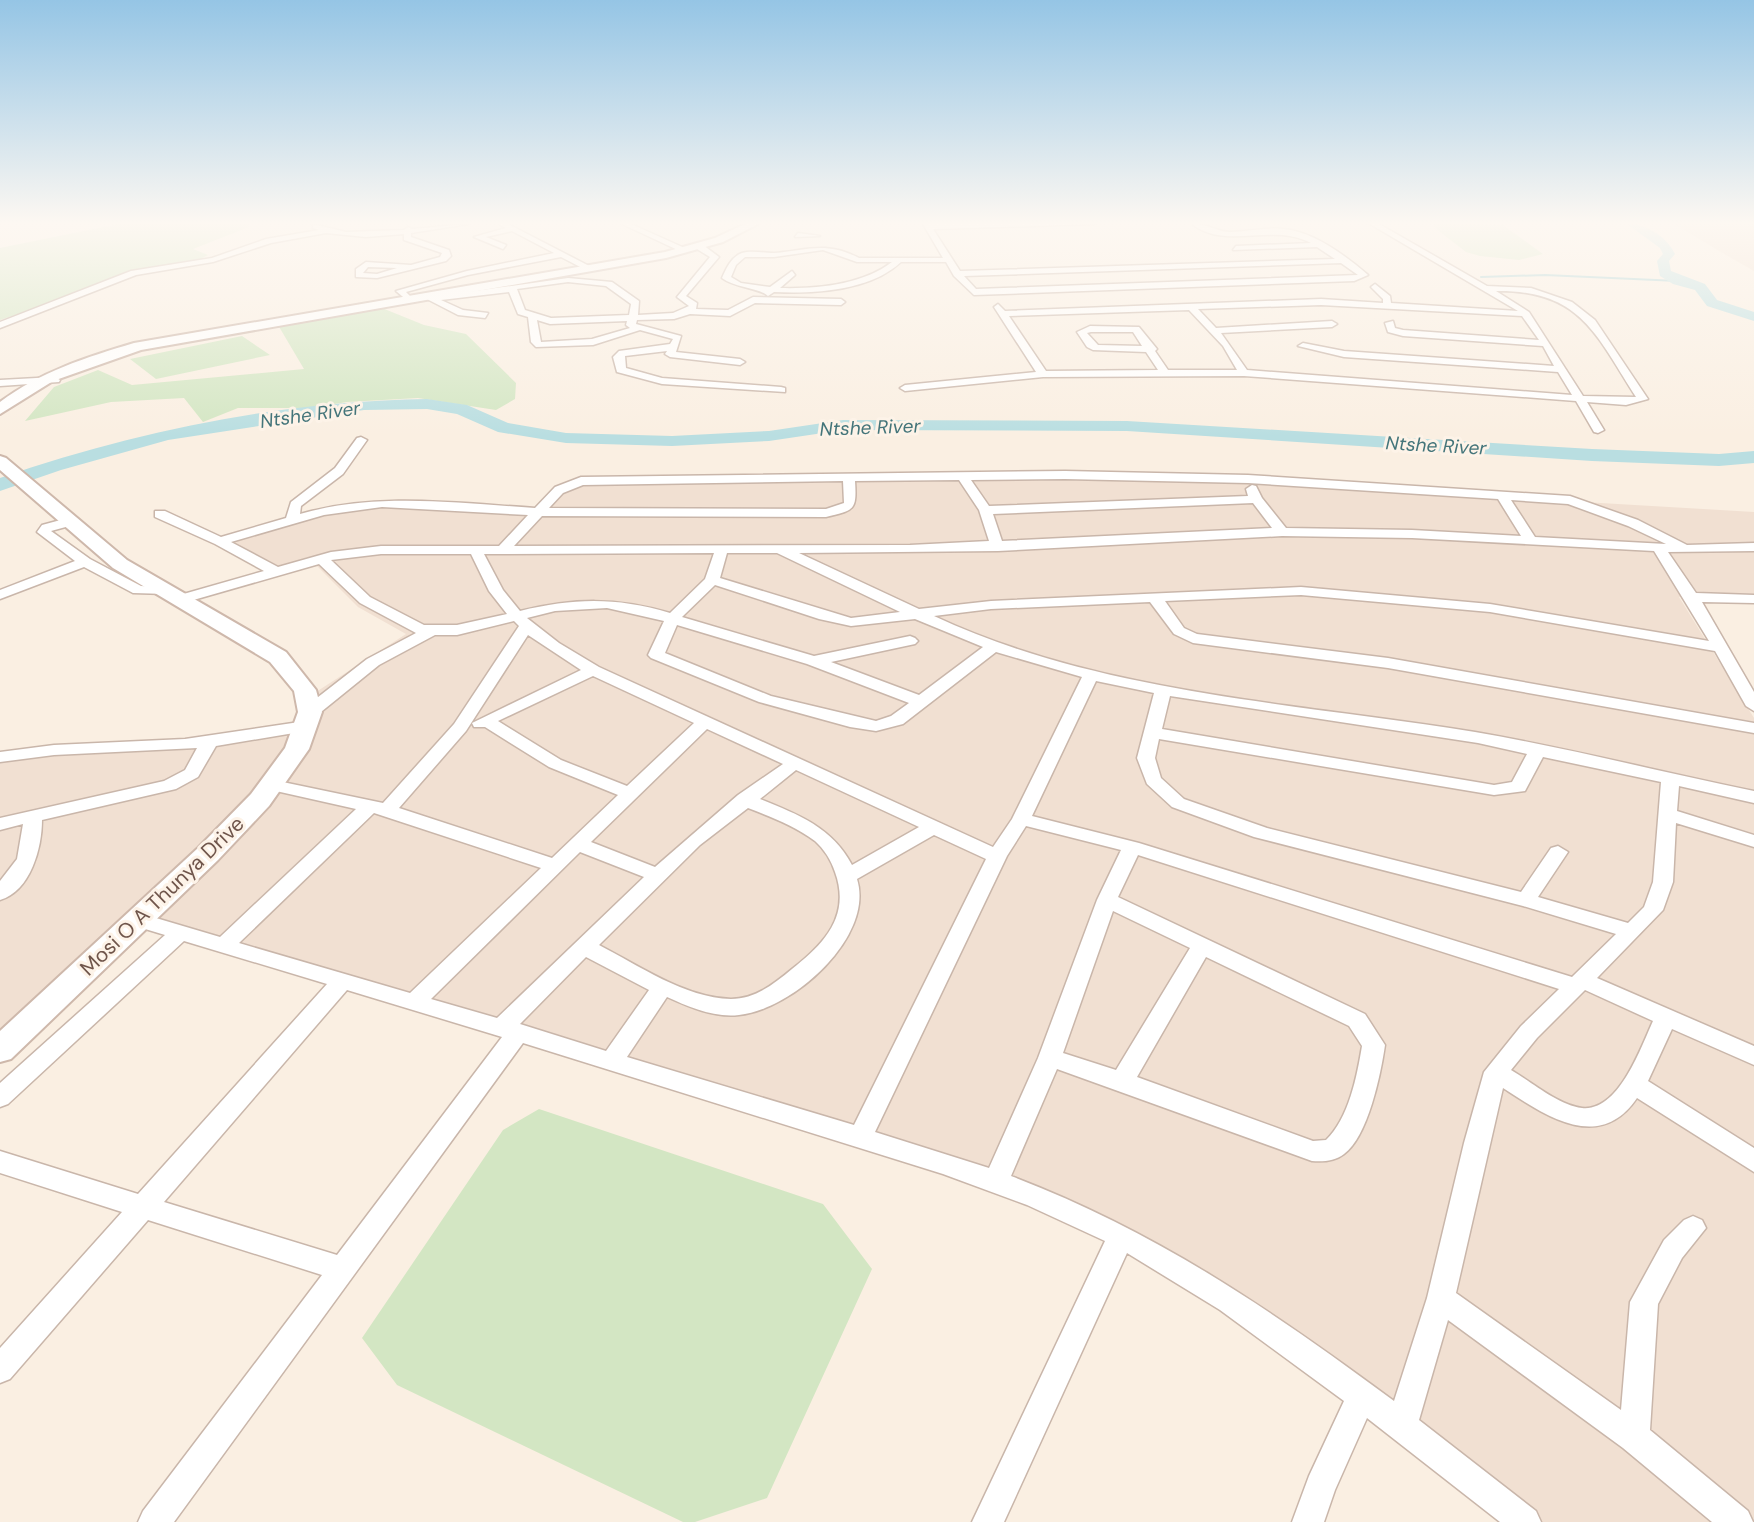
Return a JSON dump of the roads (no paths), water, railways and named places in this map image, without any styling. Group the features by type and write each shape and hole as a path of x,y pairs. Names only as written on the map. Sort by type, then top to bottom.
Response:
{"street":[{"path":"1,324 83,295"},
{"path":"405,295 409,299"},
{"path":"429,297 440,295"},
{"path":"0,409 22,393 49,380 132,351 231,328 447,295"},
{"path":"515,295 520,312 532,317 560,321 665,317 689,311 730,313 745,303 760,300 841,302"},
{"path":"624,295 636,303 631,325 678,338 670,354 740,362"},
{"path":"683,295 681,297 694,305 689,311"},
{"path":"760,300 765,295"},
{"path":"1384,295 1387,298 1387,305"},
{"path":"1498,295 1526,314 1598,430"},
{"path":"905,388 1043,374 1244,373 1631,402 1643,399 1592,322 1582,312 1551,295"},
{"path":"429,297 461,313 485,315"},
{"path":"1043,374 1001,311 1321,302 1526,314"},
{"path":"1191,307 1227,345 1244,373"},
{"path":"532,317 536,342 545,345 607,340 638,328"},
{"path":"1390,323 1391,330 1403,333 1546,343"},
{"path":"1214,331 1332,324"},
{"path":"1152,349 1100,349 1090,345 1082,332 1132,328 1139,330 1152,349 1165,373"},
{"path":"1303,346 1344,354 1562,369"},
{"path":"673,347 622,352 618,357 621,370 657,380 781,390"},
{"path":"1,384 49,380"},
{"path":"1,384 49,380"},
{"path":"0,422 22,400 49,380"},
{"path":"1,384 15,387 22,393"},
{"path":"292,519 295,505 334,476 361,440"},
{"path":"3,464 120,564 170,596 278,657 298,678 304,690 308,719"},
{"path":"963,477 985,510 998,547"},
{"path":"502,551 564,487 581,481 963,477 1248,479 1502,495 1584,503 1688,549"},
{"path":"220,541 347,506 382,503 540,512 826,513 846,508 850,503 849,478"},
{"path":"1248,479 1256,499 1282,532"},
{"path":"1502,495 1531,541"},
{"path":"985,510 1256,499"},
{"path":"61,514 44,532 85,562 138,590 170,596 367,550 998,547 1282,532 1380,533 1688,549 1754,547"},
{"path":"160,514 220,541 277,572"},
{"path":"1659,548 1692,597 1718,647 1754,706"},
{"path":"722,549 712,580 672,619 655,652 659,658 765,699 850,722 876,726 892,723 994,646"},
{"path":"476,550 490,582 519,621 593,670 932,828 998,856"},
{"path":"781,550 915,614 994,646 1091,675 1163,690 1430,729 1754,797"},
{"path":"322,559 365,600 393,617 429,632"},
{"path":"0,595 85,562"},
{"path":"712,580 844,621 863,622 991,605 1301,592 1400,598 1490,608 1718,647"},
{"path":"1154,597 1179,631 1193,638 1365,659 1754,729"},
{"path":"1692,597 1754,598"},
{"path":"0,757 71,747 145,747 209,742 308,719 373,662 429,632 519,621 555,607 607,604 672,619 813,662 919,701"},
{"path":"224,945 379,808 460,727 519,621"},
{"path":"813,662 910,641"},
{"path":"460,727 488,721 593,670"},
{"path":"860,1138 998,856 1021,819 1091,675"},
{"path":"1163,690 1146,758 1153,780 1178,803 1201,814 1338,854 1526,900 1632,931"},
{"name":"Mosi O A Thunya Drive","path":"0,1050 208,854 273,785 297,749 308,719"},
{"path":"488,721 531,751 573,773 629,793"},
{"path":"415,1001 704,722"},
{"path":"1152,733 1502,790 1523,784 1538,750"},
{"path":"0,824 179,781 195,769 209,742"},
{"path":"154,1522 342,1269 510,1030 584,947 657,875 744,799 796,763"},
{"path":"1402,1425 1441,1298 1476,1143 1496,1072 1528,1032 1653,910 1659,897 1670,780"},
{"path":"273,785 379,808 556,866"},
{"path":"584,947 662,987 723,1007 741,1007 758,1002 820,958 841,935 851,906 847,877 833,849 816,833 744,799"},
{"path":"1668,814 1754,841"},
{"path":"0,893 27,862 33,844 33,817"},
{"path":"1021,819 1132,847 1579,983 1754,1056"},
{"path":"847,877 932,828"},
{"path":"577,844 657,875"},
{"path":"995,1182 1050,1058 1107,900 1132,847"},
{"path":"1526,900 1558,852"},
{"path":"1050,1058 1122,1081 1312,1151 1329,1150 1348,1133 1373,1050 1368,1032 1345,1012 1107,900"},
{"path":"139,919 860,1138 995,1182 1121,1236 1201,1282 1402,1425 1525,1522"},
{"path":"0,1097 181,932"},
{"path":"1122,1081 1203,944"},
{"path":"0,1369 145,1208 343,980"},
{"path":"612,1061 662,987"},
{"path":"1496,1072 1584,1118 1607,1115 1634,1085 1665,1019"},
{"path":"1634,1085 1754,1161"},
{"path":"0,1162 342,1269"},
{"path":"1634,1437 1644,1302 1673,1250 1693,1228"},
{"path":"988,1522 1121,1236"},
{"path":"1441,1298 1634,1437 1737,1522"},
{"path":"1308,1522 1329,1466 1362,1396"}],"waterway":[{"path":"1706,295 1712,303 1754,317"},
{"name":"Ntshe River","path":"0,485 54,466 167,435 364,405 427,404 461,409 504,428 566,438 672,441 769,436 843,425 1127,426 1592,455 1719,460 1754,457"}]}
